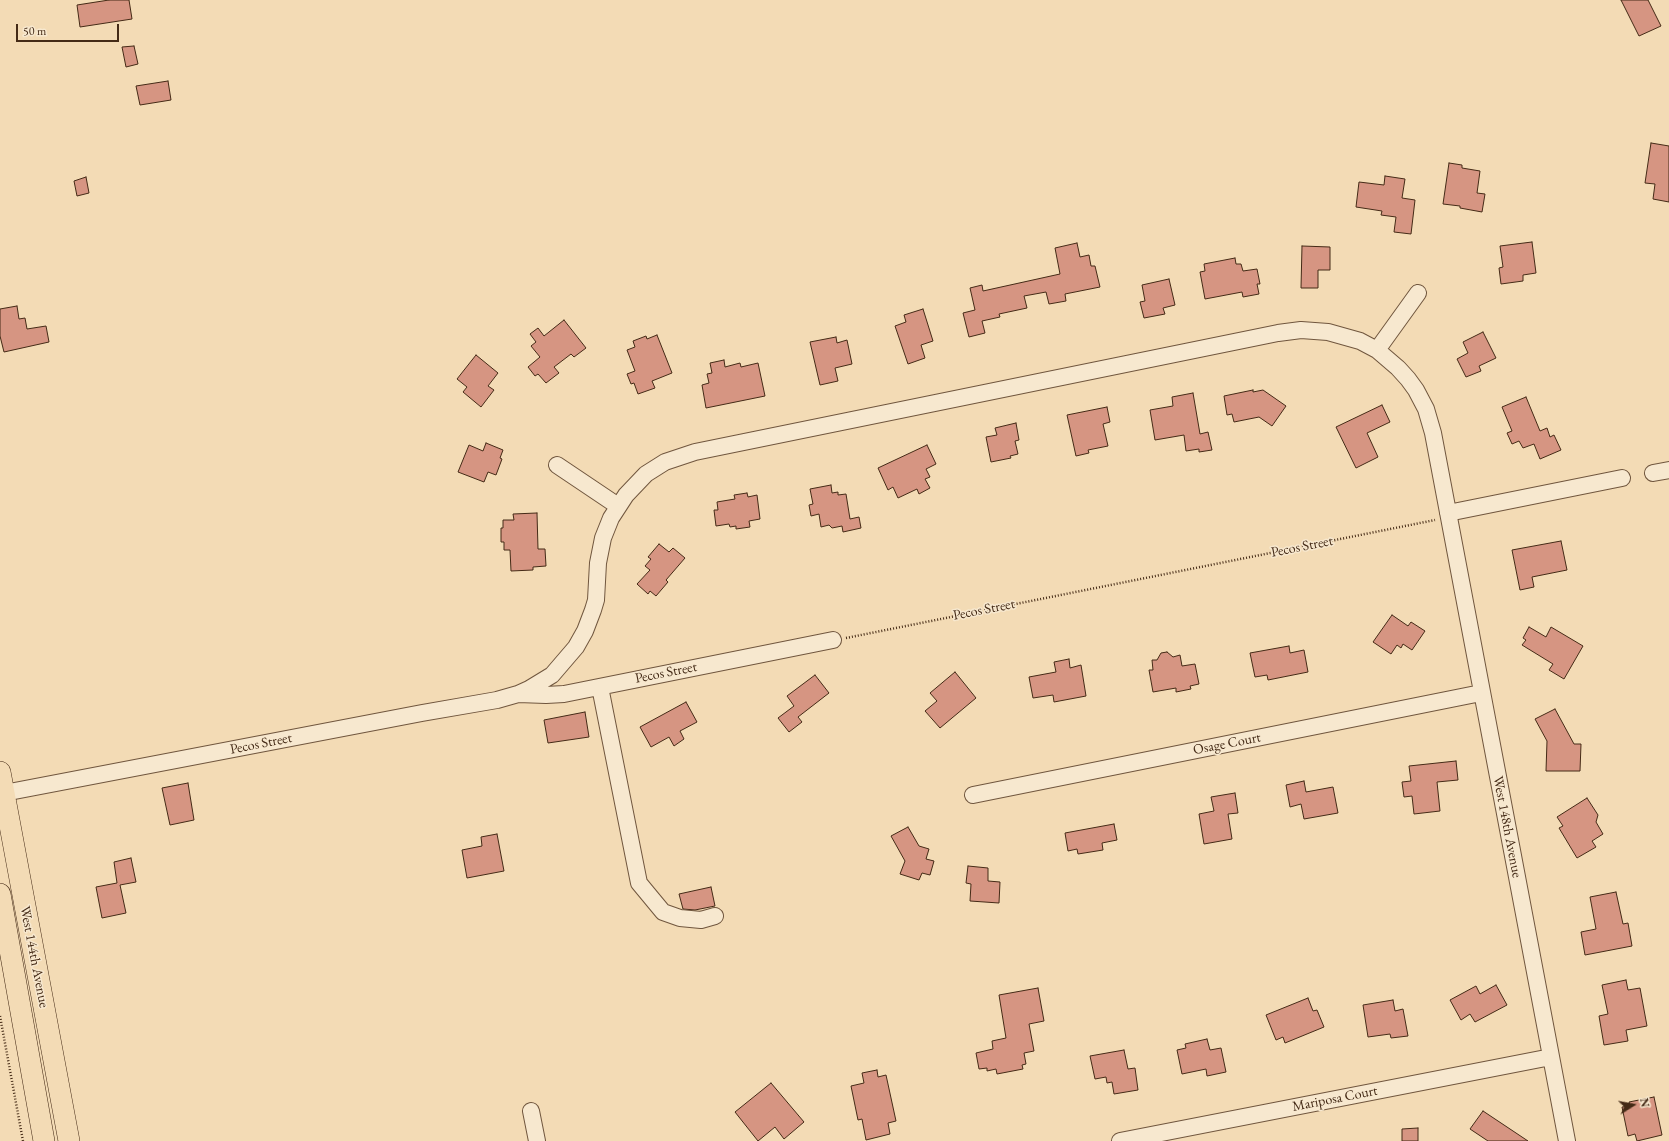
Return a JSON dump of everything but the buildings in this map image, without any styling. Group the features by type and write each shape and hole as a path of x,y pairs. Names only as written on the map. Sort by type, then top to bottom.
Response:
{"main road":[{"name":"West 144th Avenue","path":"0,772 2,792 69,1141"},
{"path":"0,824 28,970 34,982 40,984"},
{"name":"West 144th Avenue","path":"0,894 44,1141"}],"street":[{"path":"1377,350 1418,293"},
{"name":"Pecos Street","path":"2,792 497,700 518,694 540,683 560,667 576,647 585,630 596,600 598,563 603,538 618,506 626,495 646,474 666,462 703,450 1278,333 1301,330 1328,332 1360,341 1377,350 1398,368 1416,390 1426,410 1433,433 1449,515"},
{"path":"557,465 618,506"},
{"path":"1653,473 1669,470"},
{"path":"1449,515 1622,478"},
{"name":"West 148th Avenue","path":"1449,515 1567,1141"},
{"name":"Pecos Street","path":"518,694 564,694 833,640"},
{"path":"600,687 639,883 663,912 680,918 701,920 715,916"},
{"name":"Osage Court","path":"973,795 1482,693"},
{"name":"Mariposa Court","path":"1120,1141 1551,1057"},
{"path":"531,1111 537,1141"}],"path":[{"name":"Pecos Street","path":"833,640 1449,515"},
{"path":"0,1016 23,1141"}]}
